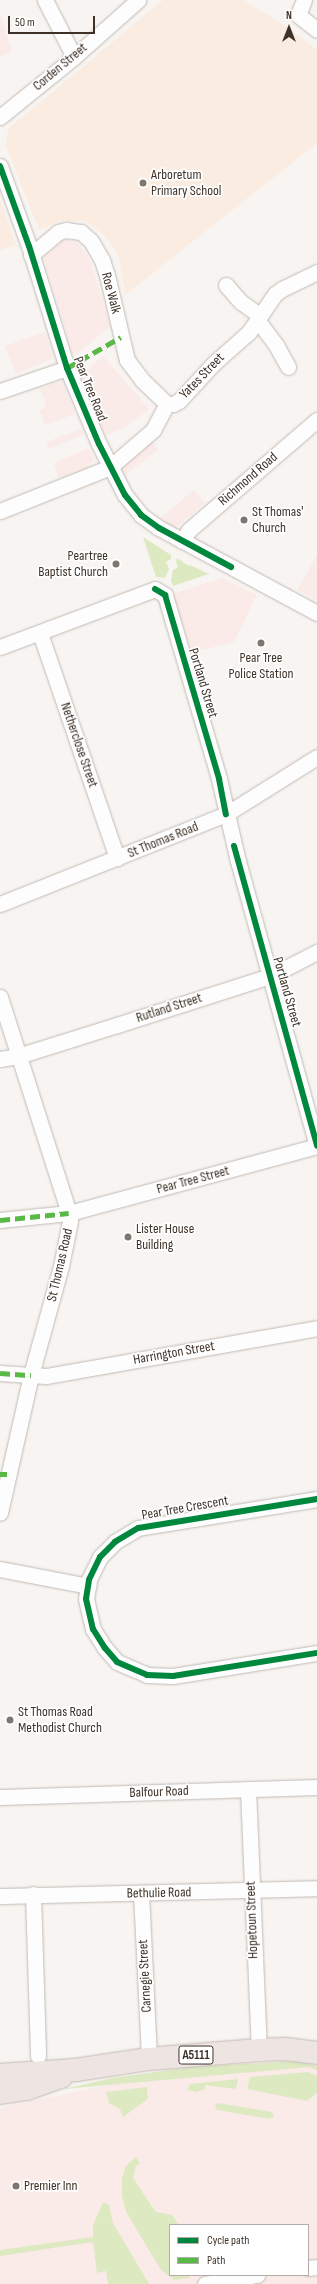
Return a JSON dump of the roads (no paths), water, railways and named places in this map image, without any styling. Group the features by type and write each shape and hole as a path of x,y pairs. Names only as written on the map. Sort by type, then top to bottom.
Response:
{"highway":[{"name":"A5111","path":"0,2075 76,2070 149,2059 259,2050 285,2049 317,2053"},
{"name":"A5111","path":"0,2093 26,2089 55,2080 76,2070"}],"street":[{"path":"45,0 74,56"},
{"name":"Corden Street","path":"0,117 74,56 138,0"},
{"path":"304,0 298,15 317,30"},
{"name":"Pear Tree Road","path":"0,166 32,255 67,368 110,467 125,495 141,515 158,528 317,613"},
{"name":"Roe Walk","path":"32,255 58,232 66,230 81,232 91,241 102,260 107,275 127,360 143,381 166,404"},
{"name":"Yates Street","path":"0,511 110,467 153,430 166,404 172,404 179,401 259,318 282,289 317,272"},
{"path":"226,285 241,302 259,318 288,366"},
{"path":"0,391 67,368"},
{"name":"Richmond Road","path":"182,541 189,530 317,420"},
{"name":"Portland Street","path":"40,632 155,590 165,595 219,779 226,814 317,1146"},
{"path":"0,647 40,632"},
{"name":"Netherclose Street","path":"40,632 118,858"},
{"name":"St Thomas Road","path":"1,900 118,858 226,814 317,757"},
{"name":"Rutland Street","path":"0,1059 18,1056 270,976 317,952"},
{"name":"St Thomas Road","path":"0,997 69,1213 68,1237 61,1266 4,1474 0,1513"},
{"name":"Pear Tree Street","path":"0,1220 69,1213 317,1146"},
{"name":"Harrington Street","path":"0,1373 46,1376 317,1328"},
{"name":"Pear Tree Crescent","path":"317,1499 138,1528 115,1542 102,1554 97,1562 88,1586 87,1610 98,1639 117,1662 141,1674 172,1676 317,1653"},
{"path":"0,1569 88,1586"},
{"name":"Balfour Road","path":"0,1796 317,1787"},
{"name":"Hopetoun Street","path":"248,1789 251,1891 259,2050"},
{"name":"Bethulie Road","path":"0,1896 33,1894 251,1891 317,1888"},
{"name":"Carnegie Street","path":"141,1893 149,2059"},
{"path":"33,1894 31,2040 38,2056"},
{"path":"205,2284 250,2276"}],"place":[{"name":"Arboretum Primary School","path":"143,183"},
{"name":"St Thomas' Church","path":"244,520"},
{"name":"Peartree Baptist Church","path":"116,564"},
{"name":"Pear Tree Police Station","path":"261,643"},
{"name":"Lister House Building","path":"128,1237"},
{"name":"St Thomas Road Methodist Church","path":"10,1720"},
{"name":"Premier Inn","path":"16,2186"}]}
